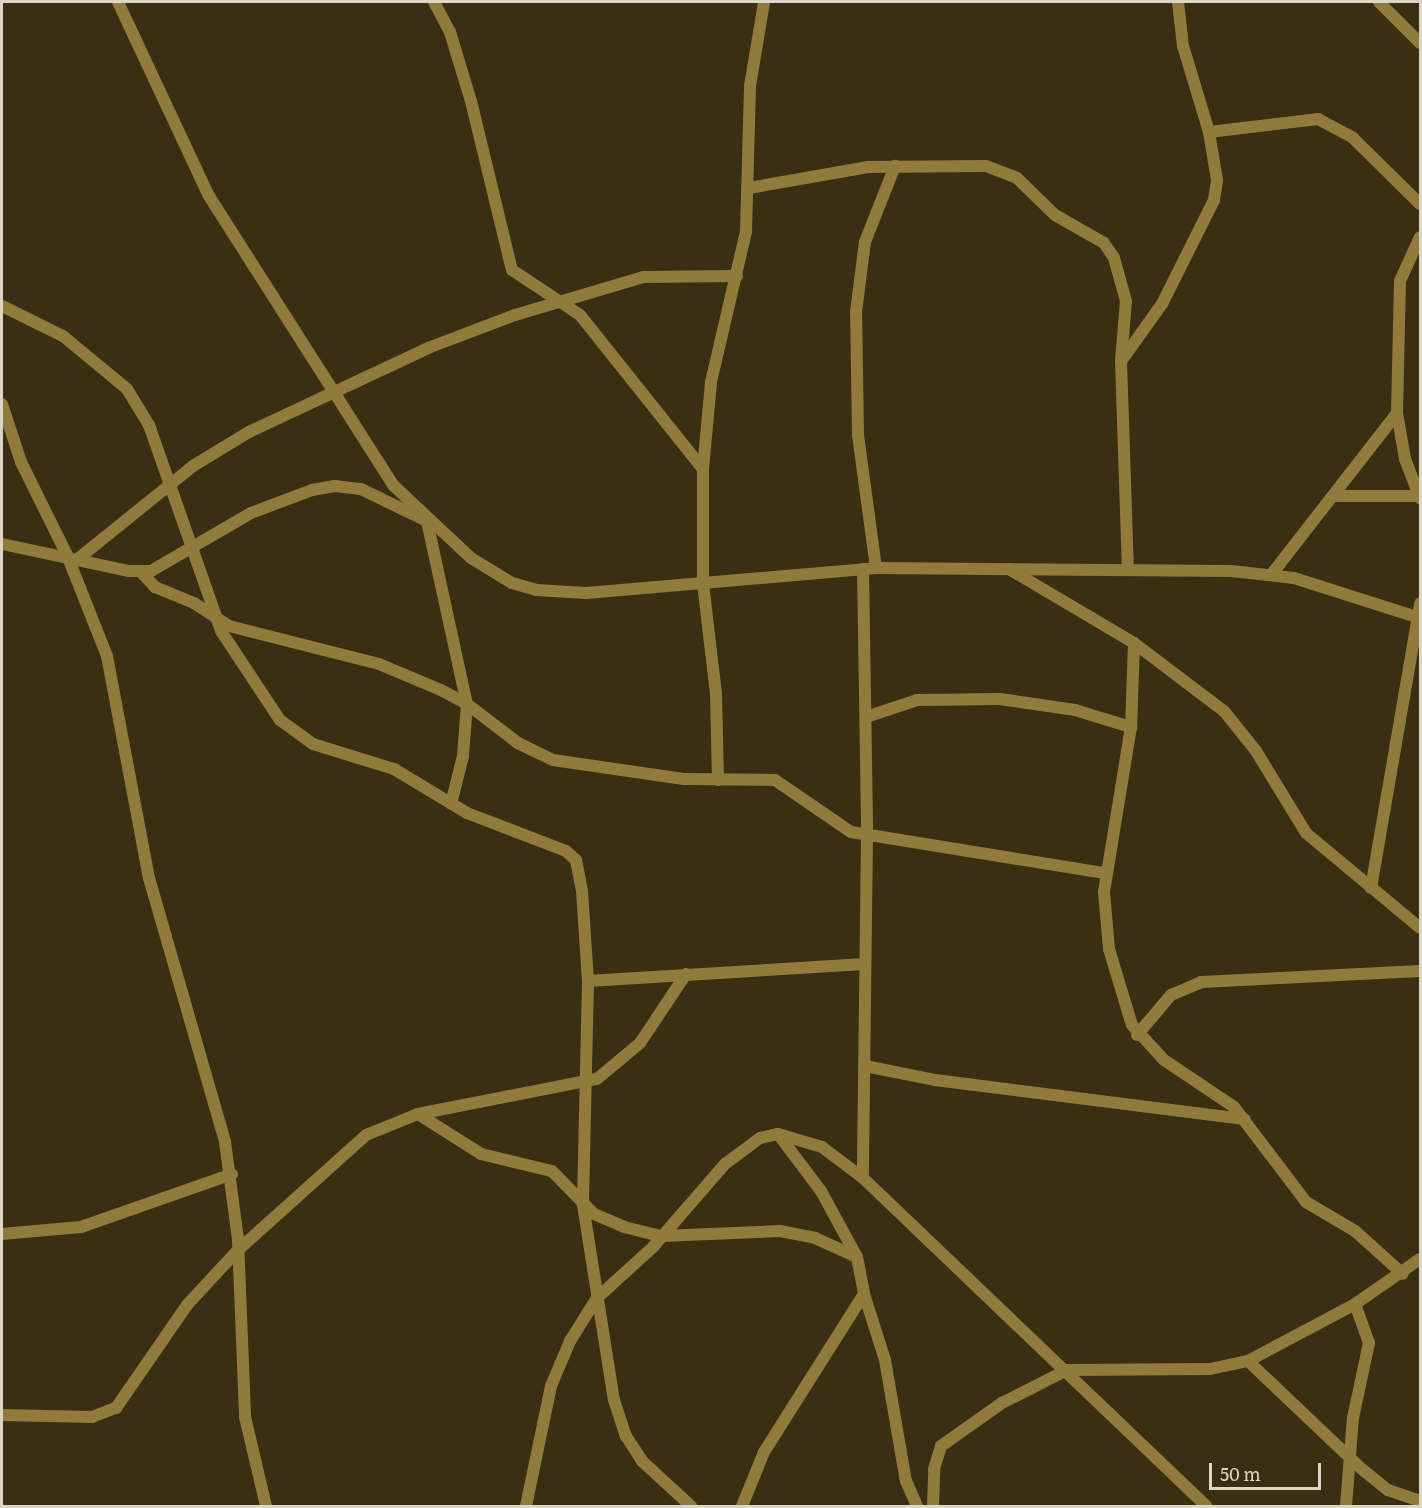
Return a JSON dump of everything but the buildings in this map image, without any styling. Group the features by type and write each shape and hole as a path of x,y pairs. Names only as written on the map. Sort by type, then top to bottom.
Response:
{"street":[{"path":"118,2 168,116 209,196 288,316 331,392 393,485 427,521 488,570 536,590 586,593 869,568 1128,568 1271,575 1420,618"},
{"path":"434,2 447,25 471,101 512,270 565,302 703,469"},
{"path":"445,2 447,25"},
{"path":"718,780 716,694 703,584 703,469 711,382 737,276 749,188 750,86 764,2"},
{"path":"1121,361 1162,304 1214,200 1217,180 1209,132 1183,46 1178,2"},
{"path":"1379,2 1420,43"},
{"path":"1209,132 1318,119 1353,138 1420,204"},
{"path":"749,188 895,166 1003,170 1055,214 1104,243 1114,258 1126,301 1121,361 1128,568"},
{"path":"863,1178 869,568 858,434 855,312 873,214 895,166"},
{"path":"1334,496 1420,497 1405,459 1397,413 1400,281 1420,237"},
{"path":"73,556 168,484 249,432 428,348 514,315 565,302 643,277 737,276"},
{"path":"2,306 63,336 127,389 149,425 168,484 194,547 216,619 258,689 296,734 346,757 394,769 451,804 496,827 572,855 580,872 588,981 583,1205 614,1400 626,1436 642,1461 691,1506"},
{"path":"2,404 21,462 73,556 107,656 148,878 211,1084 232,1174 238,1250 245,1417 266,1506"},
{"path":"1271,575 1397,413"},
{"path":"2,544 73,556 141,572 168,564 274,502 335,486 361,489 427,521"},
{"path":"427,521 467,704 463,756 451,804"},
{"path":"1008,569 1134,643 1224,711 1256,751 1306,833 1420,928"},
{"path":"141,572 156,587 245,632 379,664 467,704 518,743 553,759 718,780 781,782 837,826 867,836 1105,873"},
{"path":"1371,888 1420,618 1420,603"},
{"path":"1134,643 1131,728 1105,873 1109,949 1137,1035 1164,1060 1219,1095 1245,1119 1306,1202 1354,1231 1403,1274"},
{"path":"866,717 917,700 1000,699 1075,710 1131,728"},
{"path":"588,981 864,964"},
{"path":"1137,1035 1171,994 1201,982 1420,971"},
{"path":"2,1415 92,1417 116,1408 168,1327 238,1250 366,1135 418,1114 585,1084 626,1059 657,1022 686,974"},
{"path":"865,1066 935,1080 1245,1119"},
{"path":"418,1114 481,1154 552,1172 583,1205 601,1219 661,1236 780,1232 815,1238 857,1257"},
{"path":"778,1134 821,1191 857,1257 864,1294 880,1338 906,1481 916,1506"},
{"path":"526,1506 551,1386 570,1341 597,1298 661,1236 725,1164 760,1138 778,1134 822,1147 863,1178 1067,1370 1206,1506"},
{"path":"2,1234 81,1227 232,1174"},
{"path":"933,1506 934,1469 941,1446 1002,1403 1067,1370 1210,1369 1248,1361 1355,1304 1403,1274 1420,1259"},
{"path":"742,1506 764,1452 864,1294"},
{"path":"1346,1506 1349,1459 1369,1343 1355,1304"},
{"path":"1248,1361 1349,1459 1388,1490 1417,1501"},
{"path":"1401,1506 1417,1501"}]}
